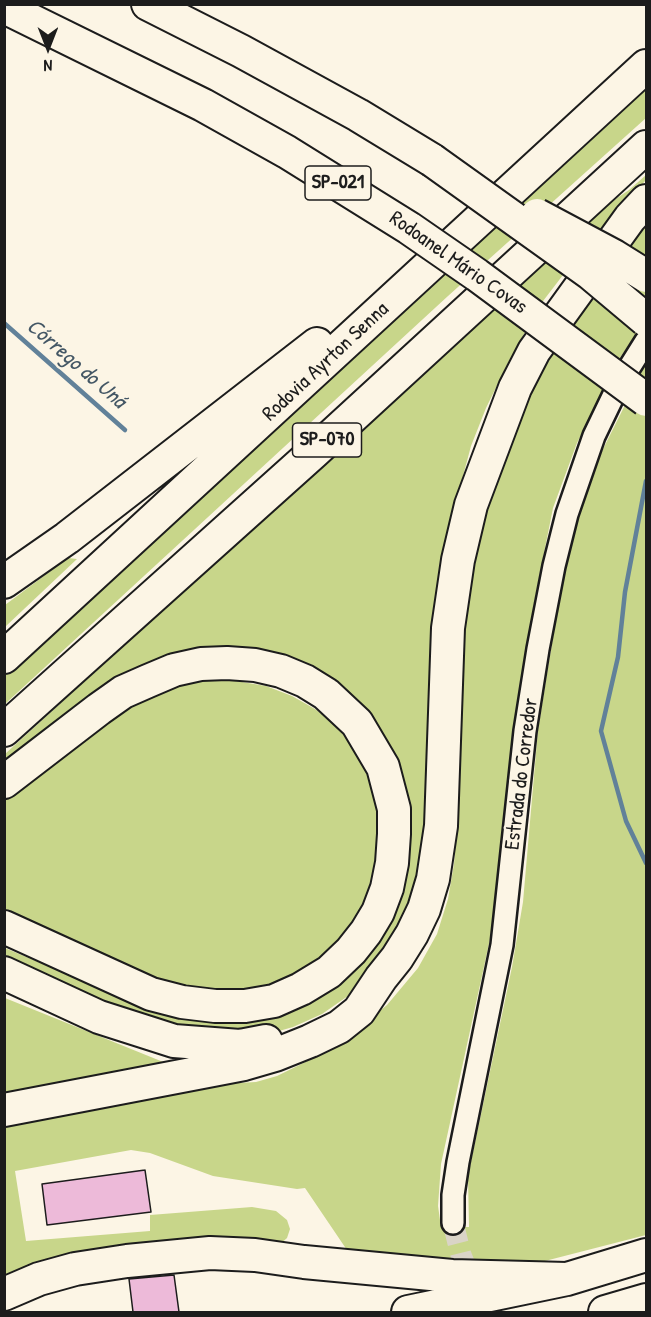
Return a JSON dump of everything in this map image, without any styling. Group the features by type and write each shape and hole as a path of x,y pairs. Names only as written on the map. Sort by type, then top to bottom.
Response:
{"highway":[{"path":"148,4 251,56 358,115 432,160 614,256 646,276"},
{"name":"Rodoanel Mário Covas","path":"4,7 203,105 287,152 409,228 477,275 646,400"},
{"name":"Rodovia Ayrton Senna","path":"4,657 646,66"},
{"name":"SP-070","path":"4,730 323,444 646,147"},
{"path":"432,160 590,273 646,320"},
{"path":"4,582 67,538 271,381 543,160"},
{"path":"4,1110 244,1064 275,1055 339,1027 359,1011 397,958 424,909 433,879 441,826 448,628 458,560 471,505 515,388 534,351 630,218 646,201"},
{"path":"4,782 71,729 123,692 174,670 201,664 227,663 255,665 281,671 305,681 326,694 357,723 383,767 394,809 392,863 387,888 378,912 366,932 351,951 329,972 274,1002 245,1006 215,1006 182,1002 151,994 4,927"},
{"path":"4,973 99,1017 138,1031 174,1041 240,1046 272,1040 303,1029 340,1011 381,978"},
{"path":"4,1294 39,1279 75,1269 127,1261 210,1253 255,1255 452,1276 567,1279"},
{"path":"408,1312 567,1279 646,1254"},
{"path":"605,1312 646,1300"}],"street":[{"name":"Estrada do Corredor","path":"453,1223 453,1196 458,1162 502,945 525,731 554,566 567,514 594,436 620,384 646,341"}],"green space":[{"path":"646,81 646,118 448,296 5,704 5,671"},
{"path":"646,175 646,180 586,245 540,305 486,408 471,446 447,536 432,639 427,832 416,899 371,977 322,1014 293,1027 265,1035 176,1035 5,967 5,948 150,1009 212,1021 380,929 382,765 298,683 176,669 5,772 5,754 605,206"},
{"path":"646,221 646,320 619,359 577,443 553,508 534,603 511,750 490,939 441,1164 438,1206 441,1227 469,1227 468,1176 512,967 523,902 538,730 561,588 575,525 591,473 646,363 646,1235 541,1262 433,1266 351,1256 305,1188 297,1189 213,1176 150,1153 131,1150 15,1171 26,1241 150,1231 150,1215 252,1207 276,1211 287,1220 290,1229 287,1238 278,1246 5,1283 5,1126 220,1084 256,1082 277,1076 336,1047 387,1005 418,968 437,934 448,899 454,864 459,801 463,618 480,520 532,377"},
{"path":"68,558 77,559 5,627 5,605"},
{"path":"206,680 236,681 266,686 292,696 315,709 339,727 358,751 372,776 381,803 379,880 338,950 276,991 180,996 5,913 4,797 121,709 177,685"},
{"path":"5,998 183,1070 5,1103"}],"building":[{"path":"145,1170 151,1212 47,1225 42,1184"},
{"path":"174,1275 179,1312 133,1312 129,1279"}],"waterway":[{"name":"Córrego do Uná","path":"4,323 125,430"},
{"path":"646,481 625,592 618,657 601,731 626,821 646,863"}],"tunnel":[{"path":"453,1223 461,1255 484,1312"}]}
